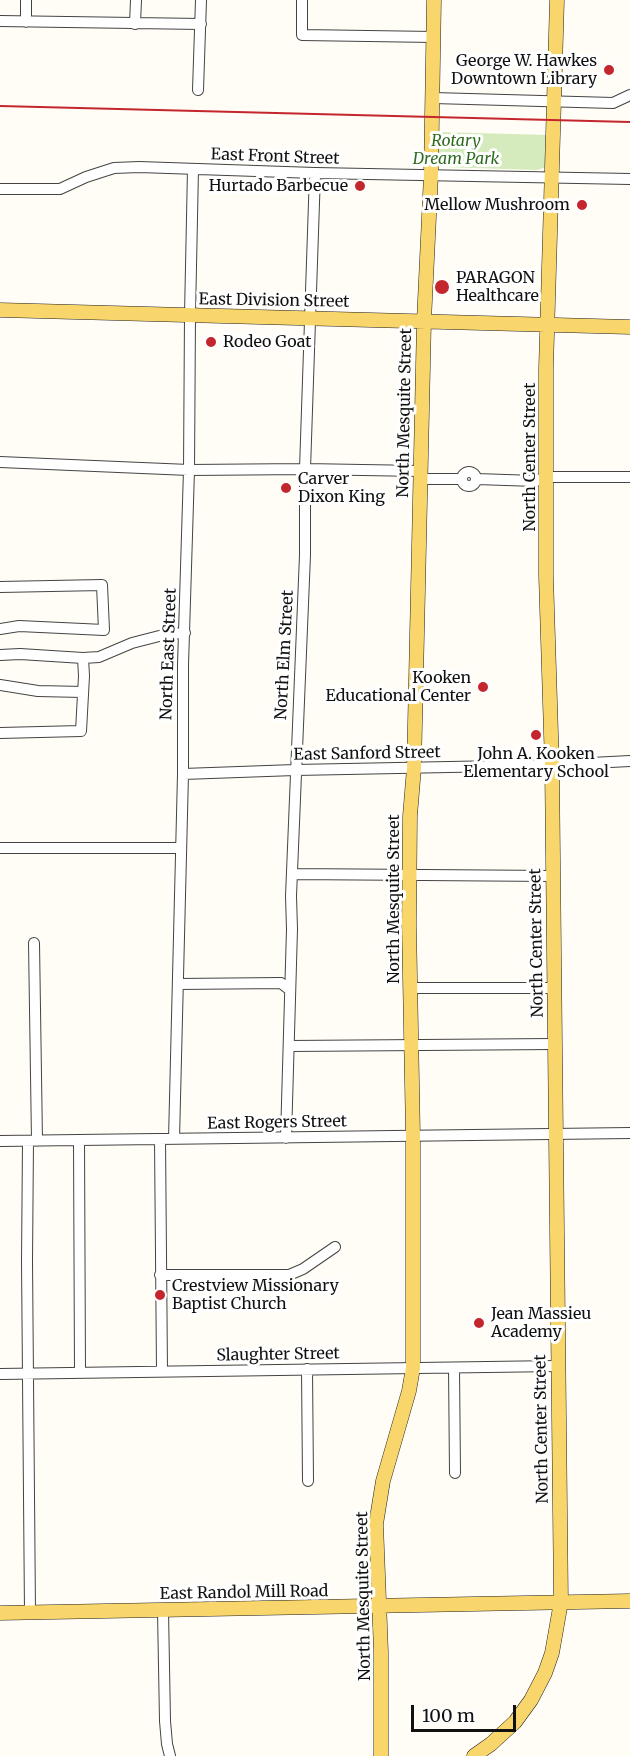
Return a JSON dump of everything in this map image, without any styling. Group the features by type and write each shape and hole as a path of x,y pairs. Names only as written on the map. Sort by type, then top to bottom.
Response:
{"main road":[{"name":"North Mesquite Street","path":"381,1756 376,1524 379,1503 413,1368 414,1136 410,988 410,816 414,768 434,0"},
{"name":"North Center Street","path":"474,1756 515,1722 531,1700 552,1653 561,1602 552,765 546,576 547,325 557,0"},
{"name":"East Division Street","path":"0,310 630,327"},
{"name":"East Randol Mill Road","path":"0,1613 630,1601"}],"street":[{"path":"26,0 26,22"},
{"path":"135,24 136,0"},
{"path":"198,90 201,0"},
{"path":"302,0 302,35 434,37"},
{"path":"0,21 201,24"},
{"path":"433,98 613,103 630,95"},
{"name":"East Front Street","path":"0,189 60,189 114,168 630,179"},
{"name":"North East Street","path":"174,1139 189,470 193,169"},
{"name":"North Elm Street","path":"286,1138 295,770 305,555 305,469 315,173"},
{"path":"0,462 189,470 305,469 462,479 465,485 470,486 476,479 536,481 546,477 630,477"},
{"path":"0,587 102,585 104,630 19,626 0,629"},
{"path":"0,655 99,657 132,643 168,634 185,633"},
{"path":"0,733 81,731 82,658"},
{"path":"0,685 38,691 83,692"},
{"name":"East Sanford Street","path":"183,774 630,761"},
{"path":"0,848 181,848"},
{"path":"292,874 553,876"},
{"path":"30,1613 28,1373 34,943"},
{"path":"178,984 281,983 291,990"},
{"path":"410,988 554,988"},
{"path":"289,1046 554,1044"},
{"name":"East Rogers Street","path":"0,1142 630,1133"},
{"path":"79,1140 80,1372"},
{"path":"160,1140 162,1371"},
{"path":"160,1275 289,1275 303,1269 335,1246"},
{"name":"Slaughter Street","path":"0,1374 557,1366"},
{"path":"454,1368 455,1473"},
{"path":"307,1370 308,1481"},
{"path":"163,1611 166,1744 170,1756"}],"green space":[{"name":"Rotary Dream Park","path":"439,132 549,135 546,167 537,170 442,167 438,159"}],"railway":[{"path":"0,106 630,122"}],"place":[{"name":"George W. Hawkes Downtown Library","path":"609,70"},
{"name":"Hurtado Barbecue","path":"360,186"},
{"name":"Mellow Mushroom","path":"582,205"},
{"name":"PARAGON Healthcare","path":"442,287"},
{"name":"Rodeo Goat","path":"211,342"},
{"name":"Carver Dixon King","path":"286,488"},
{"name":"Kooken Educational Center","path":"483,687"},
{"name":"John A. Kooken Elementary School","path":"536,735"},
{"name":"Crestview Missionary Baptist Church","path":"160,1295"},
{"name":"Jean Massieu Academy","path":"479,1323"}]}
